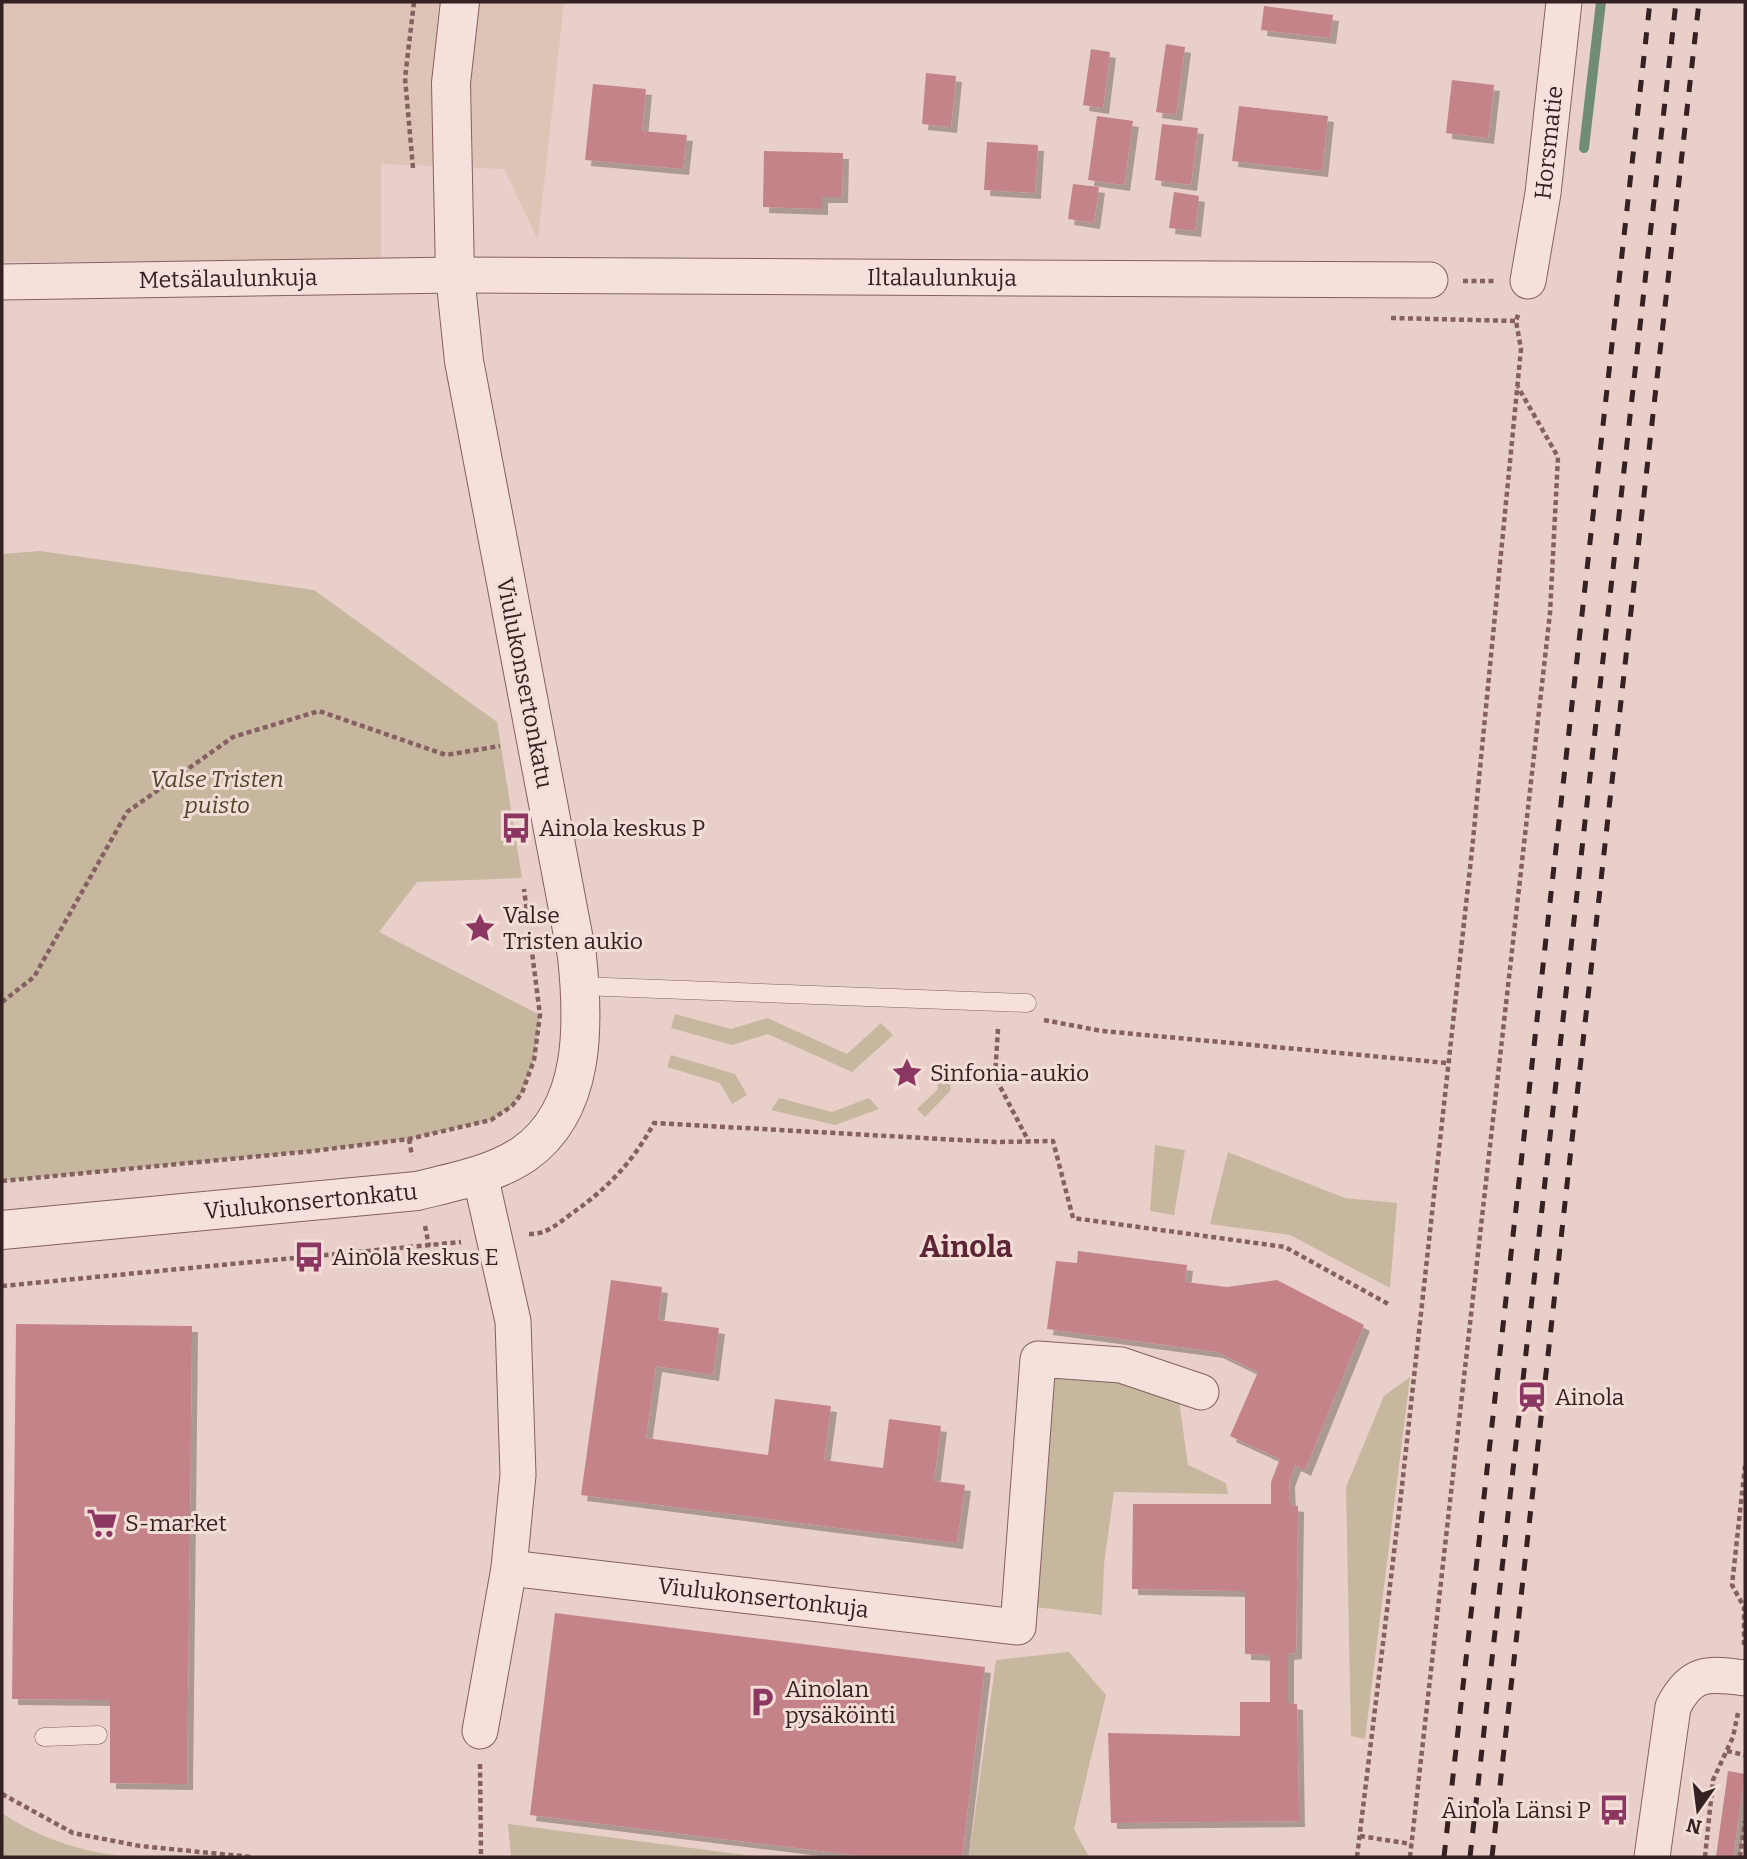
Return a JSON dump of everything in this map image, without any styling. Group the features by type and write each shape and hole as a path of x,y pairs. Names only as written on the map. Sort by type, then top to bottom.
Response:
{"street":[{"name":"Viulukonsertonkatu","path":"2,1230 417,1191 480,1175 523,1155 546,1136 565,1102 578,1064 583,1007 568,895 478,442 464,361 455,275 450,83 460,2"},
{"name":"Horsmatie","path":"1528,281 1543,194 1564,2"},
{"name":"Iltalaulunkuja","path":"455,275 1430,280"},
{"name":"Metsälaulunkuja","path":"2,282 455,275"},
{"path":"480,1175 511,1235 517,1475 509,1568 480,1731"},
{"name":"Viulukonsertonkuja","path":"509,1568 1018,1626 1038,1359 1121,1365 1201,1392"},
{"path":"1653,1857 1673,1707 1682,1688 1697,1678 1714,1674 1743,1678"}],"lane":[{"path":"580,986 1027,1003"},
{"path":"44,1737 98,1735"}],"path":[{"path":"413,170 405,78 414,2"},
{"path":"1357,1857 1403,1482 1472,849 1521,349 1516,321 1528,281 1430,280"},
{"path":"1410,1857 1550,612 1558,457 1517,386"},
{"path":"2,1002 34,977 127,812 233,737 319,711 446,755 501,746"},
{"path":"499,734 503,760"},
{"path":"2,1181 327,1150 409,1139 491,1120 512,1106 522,1093 534,1060 540,1015 522,878"},
{"path":"998,1017 995,1077 1029,1142"},
{"path":"2,1286 429,1246 511,1235 544,1234 599,1196 637,1154 654,1123 1053,1141 1073,1218 1285,1247 1390,1305"},
{"path":"1705,1857 1713,1780 1727,1751 1738,1714 1743,1678 1744,1607 1732,1584 1745,1466"},
{"path":"480,1731 481,1857"},
{"path":"1727,1751 1745,1755"},
{"path":"2,1794 73,1833 140,1846 251,1857"},
{"path":"1740,1857 1745,1821"},
{"path":"1360,1836 1412,1844"}],"shaded area":[{"path":"2,2 564,2 538,240 504,169 381,164 381,261 2,262"}],"green space":[{"name":"Valse Tristen puisto","path":"40,551 314,590 497,722 522,878 417,882 379,932 540,1015 534,1060 522,1093 512,1106 491,1120 409,1139 2,1181 2,554"},
{"path":"675,1014 731,1029 767,1018 847,1054 881,1023 893,1035 852,1072 768,1034 732,1045 671,1028"},
{"path":"671,1055 735,1074 747,1095 732,1104 720,1083 667,1067"},
{"path":"948,1072 951,1090 925,1117 917,1109 938,1089 936,1074"},
{"path":"779,1098 832,1112 869,1098 879,1109 835,1125 771,1110"},
{"path":"1155,1145 1185,1150 1174,1215 1150,1211"},
{"path":"1228,1152 1345,1198 1397,1203 1390,1288 1290,1235 1210,1224"},
{"path":"1049,1372 1118,1381 1179,1401 1188,1465 1226,1483 1228,1494 1114,1492 1104,1564 1102,1615 1035,1607"},
{"path":"1410,1377 1365,1739 1351,1736 1346,1487 1384,1396"},
{"path":"1069,1652 1106,1695 1074,1829 1089,1857 969,1857 996,1660"},
{"path":"2,1813 64,1844 98,1853 133,1857 2,1857"},
{"path":"508,1824 760,1857 511,1857"}],"building":[{"path":"1264,6 1333,15 1330,38 1261,30"},
{"path":"1166,44 1185,47 1176,115 1156,112"},
{"path":"1091,49 1110,52 1103,108 1083,105"},
{"path":"926,73 956,76 951,127 922,124"},
{"path":"1452,80 1494,85 1488,138 1446,133"},
{"path":"593,84 646,89 642,131 687,135 683,169 585,160"},
{"path":"1239,106 1328,116 1322,171 1232,161"},
{"path":"1097,116 1133,121 1124,185 1088,180"},
{"path":"1162,124 1198,128 1191,185 1155,180"},
{"path":"987,142 1038,145 1035,193 984,190"},
{"path":"764,151 843,153 842,197 822,197 822,209 763,207"},
{"path":"1073,184 1099,187 1094,223 1068,219"},
{"path":"1174,192 1199,196 1195,231 1169,228"},
{"path":"1078,1251 1187,1265 1185,1282 1227,1287 1277,1280 1364,1325 1305,1470 1295,1465 1289,1481 1290,1505 1298,1506 1296,1653 1288,1654 1288,1703 1297,1704 1299,1821 1111,1823 1108,1733 1240,1736 1240,1702 1270,1702 1270,1655 1245,1654 1245,1591 1132,1589 1133,1504 1271,1504 1271,1482 1280,1459 1230,1436 1258,1372 1217,1352 1047,1329 1056,1261 1077,1263"},
{"path":"611,1280 662,1287 658,1320 719,1328 713,1375 656,1366 646,1438 768,1455 775,1399 831,1406 824,1460 883,1468 889,1419 941,1426 934,1481 965,1485 957,1543 581,1495"},
{"name":"S-market","path":"16,1324 192,1326 187,1784 110,1783 110,1700 12,1699"},
{"name":"Ainolan pysäköinti","path":"555,1613 985,1667 962,1857 870,1857 530,1815"},
{"path":"1728,1771 1745,1774 1733,1857 1716,1857"}],"waterway":[{"path":"1584,148 1601,2"}],"railway":[{"path":"1444,1857 1650,2"},
{"path":"1470,1857 1676,2"},
{"path":"1492,1857 1699,2"}],"place":[{"name":"Ainola keskus P","path":"516,828"},
{"name":"Valse Tristen aukio","path":"480,928"},
{"name":"Sinfonia-aukio","path":"907,1073"},
{"name":"Ainola keskus E","path":"309,1257"},
{"name":"Ainola","path":"1532,1397"},
{"name":"S-market","path":"102,1523"},
{"name":"Ainolan pysäköinti","path":"762,1702"},
{"name":"Ainola Länsi P","path":"1614,1810"}],"district":[{"name":"Ainola","path":"966,1247"}]}
